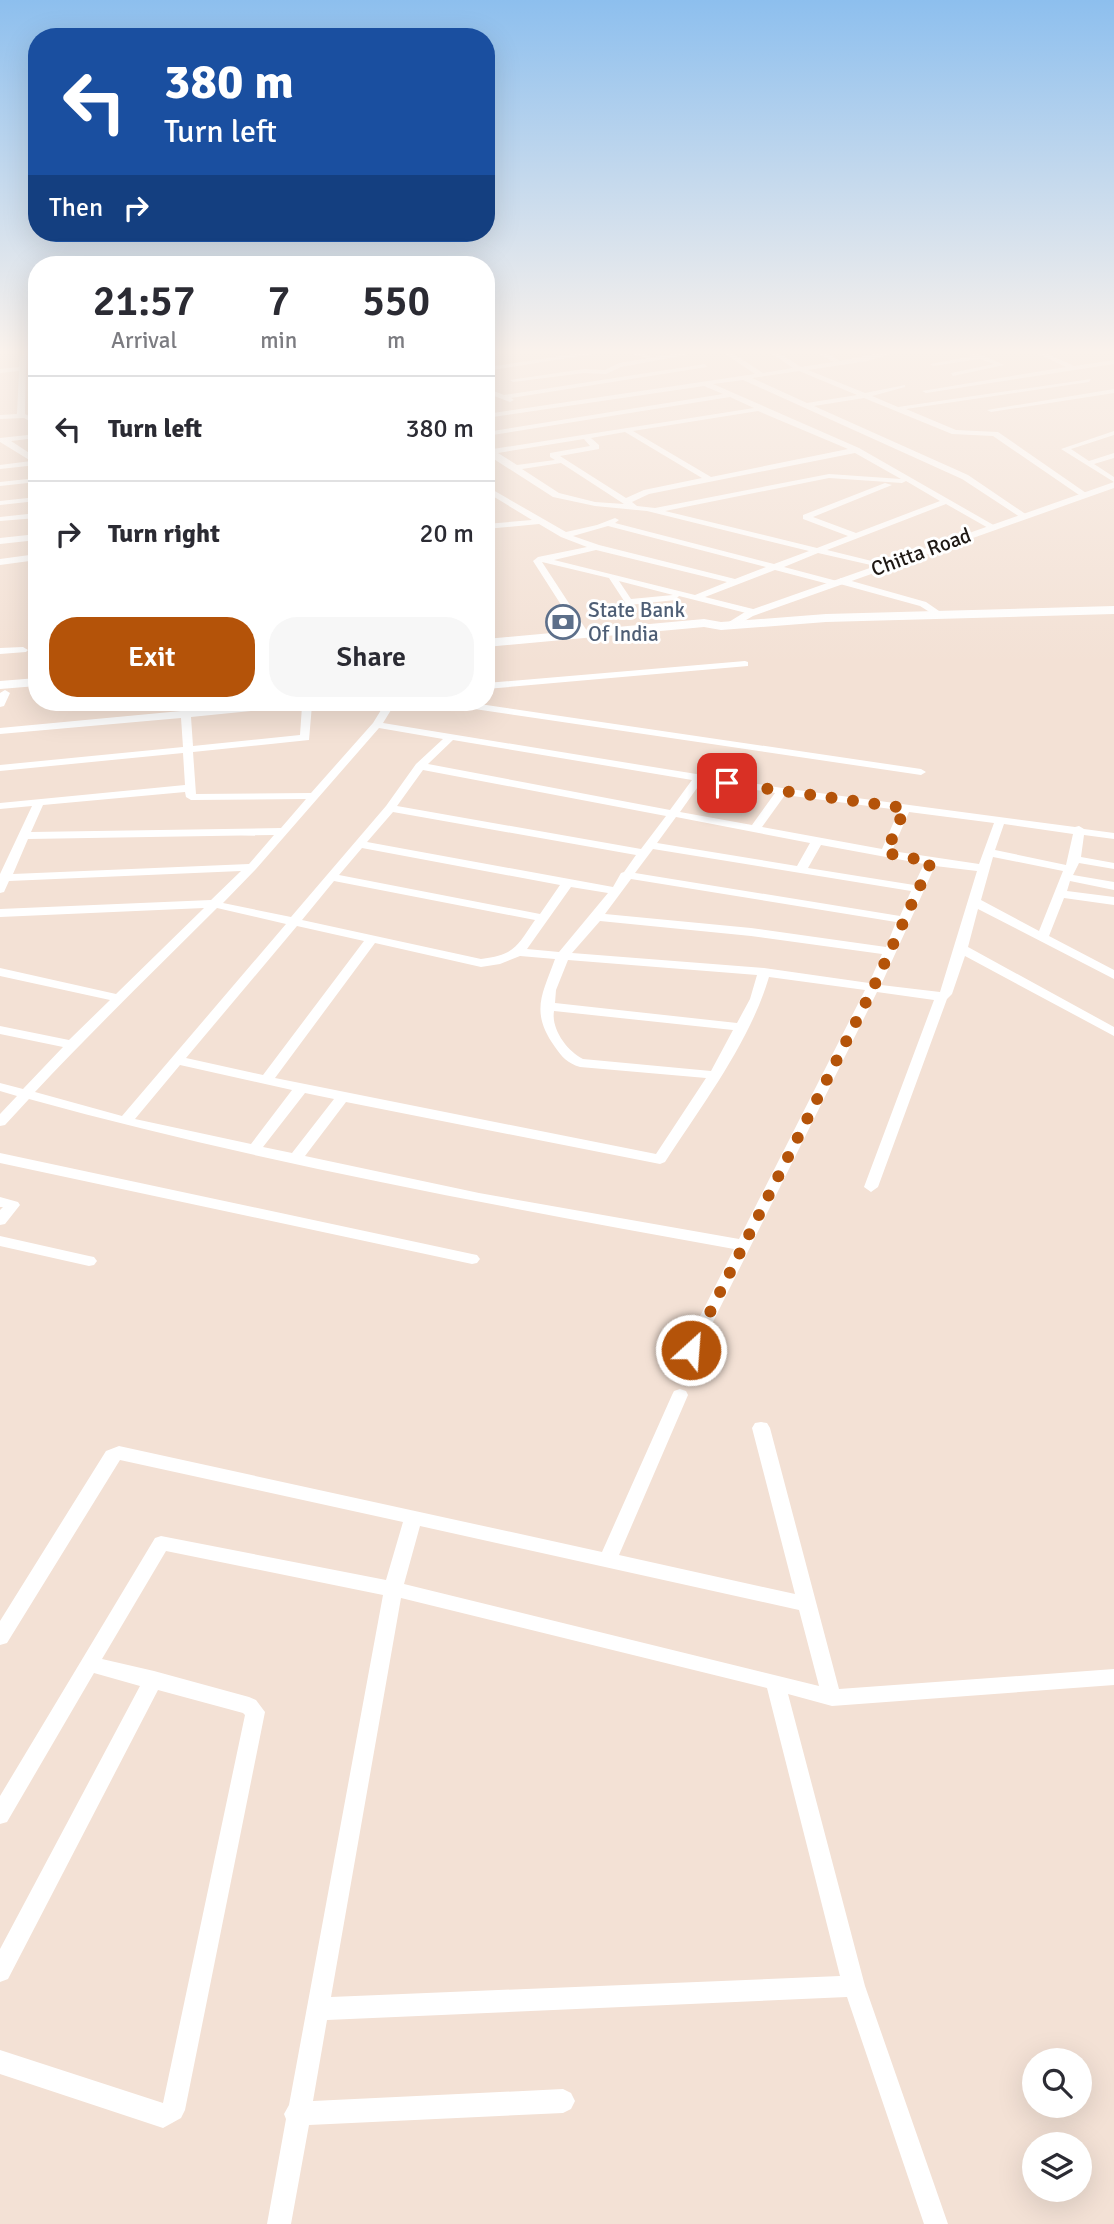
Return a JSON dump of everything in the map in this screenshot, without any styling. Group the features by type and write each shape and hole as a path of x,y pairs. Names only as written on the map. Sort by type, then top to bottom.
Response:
{"main road":[{"path":"495,649 813,618 1114,610"},
{"path":"495,642 704,623 726,626"},
{"path":"1,694 28,685"},
{"path":"1,694 28,692"}],"street":[{"path":"496,455 518,467 552,494 595,504 628,505 881,566"},
{"path":"553,455 628,505"},
{"path":"668,455 709,479"},
{"path":"564,535 609,524 622,515 628,505 647,492 832,455"},
{"path":"864,455 993,527"},
{"path":"917,455 965,477 1023,515"},
{"path":"1026,455 1085,495"},
{"path":"1077,455 1114,482"},
{"path":"1089,463 1114,455"},
{"path":"518,467 562,461"},
{"path":"0,467 28,464"},
{"path":"655,511 829,476 906,480"},
{"path":"856,536 806,517 868,490 906,480"},
{"path":"0,484 28,481"},
{"name":"Chitta Road","path":"726,626 754,612 1085,495 1114,482"},
{"path":"671,487 698,502"},
{"path":"495,493 564,535 596,547 733,582"},
{"path":"0,503 28,500"},
{"path":"612,577 629,602 688,597 947,501"},
{"path":"0,519 28,516"},
{"path":"495,525 542,522"},
{"path":"609,524 923,604 939,615"},
{"path":"0,541 28,538"},
{"path":"584,634 537,562 596,547"},
{"path":"0,562 28,558"},
{"path":"541,559 754,612"},
{"path":"0,651 23,650"},
{"path":"495,685 745,664"},
{"path":"495,709 921,772"},
{"path":"186,711 191,797 314,796"},
{"path":"0,731 231,711"},
{"path":"0,768 306,738 310,711"},
{"path":"0,1122 72,1045 252,867 377,725 386,711"},
{"path":"377,725 782,791 1079,829 1114,836"},
{"path":"125,1121 390,808 420,766 451,737"},
{"path":"420,766 674,811 931,862 982,868"},
{"path":"699,778 625,875 597,917 563,955 546,1006 551,1032 576,1062 715,1075"},
{"path":"0,806 191,788"},
{"path":"755,828 782,791"},
{"path":"39,802 2,881 252,867"},
{"path":"390,808 918,889"},
{"path":"886,853 905,808"},
{"path":"871,1188 941,997 946,994 962,949 982,868 1000,821"},
{"path":"1042,937 1070,868 1079,829"},
{"path":"24,836 284,831"},
{"path":"801,869 818,839"},
{"path":"358,844 614,891"},
{"path":"988,852 1070,868 1114,886"},
{"path":"691,1350 874,986 931,862"},
{"path":"1070,868 1114,866"},
{"path":"625,875 904,920 905,917"},
{"path":"330,877 543,918"},
{"path":"519,952 568,882"},
{"path":"1061,894 1114,901"},
{"path":"975,902 1112,970"},
{"path":"0,913 213,904 481,962 496,961 519,952 563,955 764,972 941,997"},
{"path":"597,917 751,932 891,951"},
{"path":"266,1080 373,938"},
{"path":"962,949 1114,1032"},
{"path":"0,972 121,999"},
{"path":"177,1060 342,1097 660,1159 715,1075 756,999 764,972"},
{"path":"546,1006 740,1027"},
{"path":"0,1030 72,1045"},
{"path":"0,1087 125,1121 479,1198 743,1245"},
{"path":"254,1149 301,1088"},
{"path":"296,1157 342,1097"},
{"path":"0,1158 472,1259"},
{"path":"0,1202 13,1205 0,1220"},
{"path":"0,1241 89,1261"},
{"path":"608,1560 680,1395"},
{"path":"761,1429 831,1698"},
{"path":"0,1637 116,1453 807,1604"},
{"path":"279,2224 296,2114 393,1589 414,1517"},
{"path":"0,1815 161,1544 393,1589 464,1609 775,1682 831,1698 1114,1677"},
{"path":"0,2062 163,2116 173,2110 256,1716 249,1706 90,1664"},
{"path":"0,1972 154,1679"},
{"path":"775,1682 854,1986 936,2224"},
{"path":"316,2010 854,1986"},
{"path":"296,2114 562,2101"}],"place":[{"name":"State Bank Of India","path":"563,622"}],"route":[{"path":"691,1350 874,986 931,862 886,853 905,808 727,783"}]}
